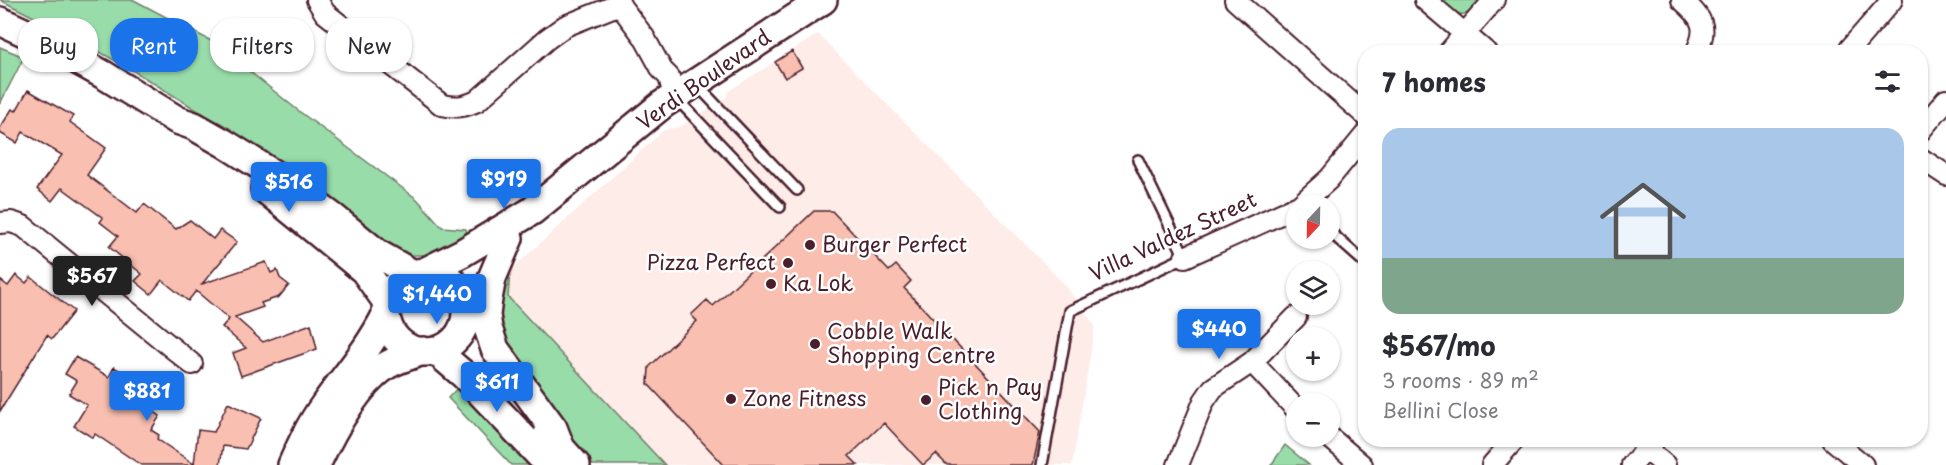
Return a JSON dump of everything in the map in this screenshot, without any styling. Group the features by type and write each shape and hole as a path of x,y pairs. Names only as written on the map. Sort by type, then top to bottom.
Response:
{"street":[{"path":"317,0 325,13 442,105 465,107 477,101 565,26 618,2 644,37 662,70 679,85"},
{"name":"Verdi Boulevard","path":"464,300 482,269 532,212 679,85 824,0"},
{"path":"1235,0 1358,109"},
{"path":"1425,0 1478,45"},
{"path":"1455,45 1494,0"},
{"path":"1682,0 1701,18 1703,27 1700,45"},
{"path":"1853,45 1892,0"},
{"path":"0,21 39,39 104,75 177,120 194,126 224,143 278,177 378,254 419,273 436,273 456,285 464,300 466,317 457,338 447,346 397,360 374,376 343,414 316,465"},
{"path":"1928,121 1946,100"},
{"path":"177,120 191,136 264,188 364,270 387,308 388,325 400,342 411,349 429,351 464,375 562,459"},
{"name":"Villa Valdez Street","path":"1311,195 1329,179 1358,144"},
{"path":"1928,163 1946,175"},
{"name":"Villa Valdez Street","path":"1185,257 1286,211"},
{"name":"Verdi Boulevard","path":"419,273 462,253 532,212"},
{"path":"0,223 11,222 23,226 192,364"},
{"path":"509,238 492,278 486,315 488,328 495,349 553,428 562,459"},
{"path":"292,465 302,442 322,409 375,336 395,286 419,273"},
{"path":"1179,465 1204,401 1213,388 1252,362 1296,317"},
{"path":"463,328 481,358 532,418 562,459"},
{"path":"1252,362 1286,398"},
{"path":"1340,446 1362,465"},
{"path":"1492,465 1508,447"},
{"path":"1632,465 1647,447"},
{"path":"1652,447 1665,465"},
{"path":"1841,447 1863,465"}],"lane":[{"path":"679,85 798,190"},
{"path":"679,85 780,207"},
{"path":"1138,160 1185,257"},
{"path":"1340,241 1358,257"},
{"name":"Villa Valdez Street","path":"1042,465 1070,311 1185,257"}],"shaded area":[{"path":"818,34 1065,285 1095,326 1072,465 665,465 508,296 510,271 664,130 679,127 726,98 729,91"}],"green space":[{"path":"0,0 134,0 168,18 110,18 110,58 98,51 98,18 36,18"},
{"path":"1439,0 1483,0 1471,11 1461,14"},
{"path":"198,34 210,40 210,72 250,72 417,199 442,227 466,229 467,233 439,252 429,255 408,255 389,247 317,188 276,159 135,72 198,72"},
{"path":"0,47 18,54 18,69 0,104"},
{"path":"510,271 508,297 665,465 593,465 542,402 502,336 498,312 505,278"},
{"path":"463,382 539,465 511,465 448,398"},
{"path":"1285,445 1309,465 1271,465"}],"building":[{"path":"792,51 802,68 785,78 775,62"},
{"path":"28,90 73,116 70,122 106,148 87,175 137,213 144,204 176,229 190,220 213,239 220,230 237,242 202,284 266,262 271,273 277,270 280,278 289,285 279,297 261,303 263,307 235,317 263,342 311,324 317,349 241,376 233,353 246,348 222,327 229,319 196,291 188,301 162,280 151,294 135,281 142,274 109,247 118,236 100,222 103,218 62,188 52,201 37,189 62,155 23,132 17,143 0,133 0,128 12,109 16,111"},
{"name":"Cobble Walk Shopping Centre","path":"814,211 832,211 889,271 896,265 911,281 904,288 1040,432 1033,465 947,465 936,454 923,465 884,423 849,456 858,465 724,465 648,384 649,367 697,321 691,315 707,300 713,306"},
{"path":"16,275 26,283 31,277 74,311 52,339 47,335 0,411 0,280 8,286"},
{"path":"75,357 109,377 114,367 130,376 122,389 160,416 151,430 159,435 157,439 194,464 198,430 214,432 228,403 261,418 246,449 223,446 220,465 141,465 95,434 93,438 74,426 87,405 69,394 77,381 65,374"}],"place":[{"name":"Burger Perfect","path":"810,245"},
{"name":"Pizza Perfect","path":"788,263"},
{"name":"Ka Lok","path":"771,284"},
{"name":"Cobble Walk Shopping Centre","path":"815,344"},
{"name":"Zone Fitness","path":"731,399"},
{"name":"Pick n Pay Clothing","path":"926,400"}]}
